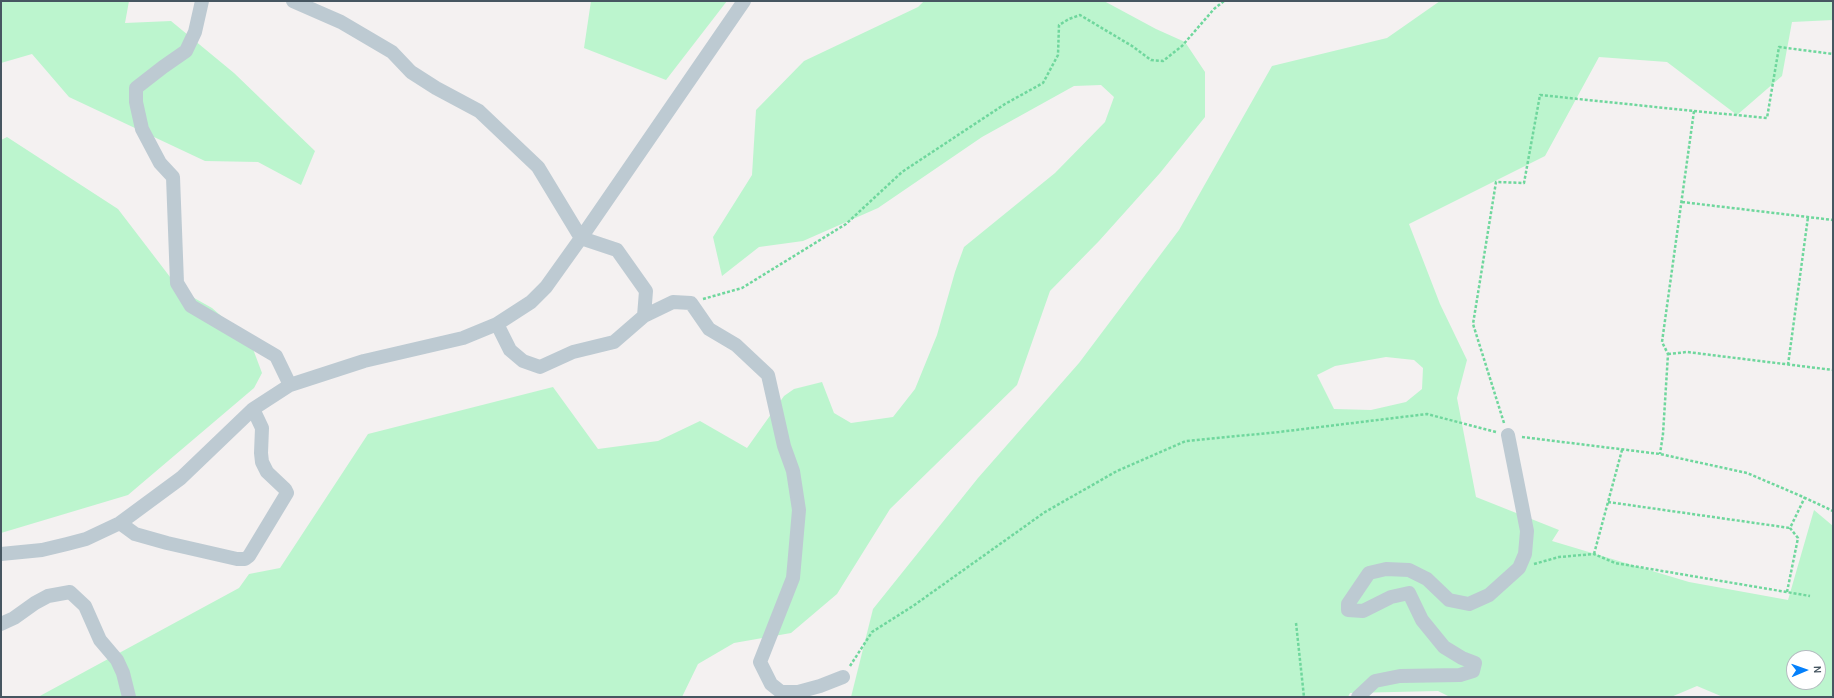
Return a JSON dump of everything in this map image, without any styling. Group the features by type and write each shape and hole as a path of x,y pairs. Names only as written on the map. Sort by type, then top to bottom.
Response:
{"street":[{"path":"202,1 195,32 186,51 136,88 136,102 142,129 160,164 173,177 177,283 191,306 276,356 290,385"},
{"path":"294,1 341,22 392,52 412,72 436,88 479,111 538,167 581,238 617,250 646,291 644,316"},
{"path":"1,554 42,550 67,544 92,536 120,523 181,478 252,409 290,385 364,362 464,338 497,324 531,302 546,287 581,238 744,1"},
{"path":"497,324 510,350 523,361 540,367 573,352 614,342 644,316 673,302 691,303 709,329 736,345 768,375 784,446 793,471 799,510 793,578 760,662 771,684 781,692 798,692 820,686 843,677"},
{"path":"120,523 135,534 167,543 237,559 245,559 249,556 287,493 285,489 267,472 262,462 262,428 252,409"},
{"path":"1358,697 1375,681 1400,676 1460,675 1473,671 1475,663 1462,658 1444,647 1422,620 1409,593 1391,596 1363,612 1348,610 1348,604 1369,573 1386,569 1409,570 1427,579 1449,600 1469,604 1489,594 1519,568 1525,554 1527,531 1508,435"},
{"path":"1,624 14,618 35,602 48,596 70,592 85,606 100,640 117,660 123,673 129,697"}],"path":[{"path":"691,303 742,288 840,228 902,172 1005,104 1043,83 1058,55 1059,25 1068,19 1080,15 1132,46 1151,60 1163,61 1182,46 1214,9 1224,1"},
{"path":"1508,435 1473,324 1496,182 1524,183 1540,95 1767,118 1779,47 1833,54"},
{"path":"1660,454 1663,434 1668,354 1662,342 1694,111"},
{"path":"1682,202 1833,220"},
{"path":"1788,364 1808,217"},
{"path":"1668,354 1687,352 1833,370"},
{"path":"843,677 872,632 913,606 1045,512 1117,471 1186,441 1279,432 1427,414 1508,435 1660,454 1747,473 1805,497 1833,511"},
{"path":"1594,554 1622,450"},
{"path":"1790,528 1805,497"},
{"path":"1608,502 1790,528 1798,538 1787,592"},
{"path":"1519,568 1559,557 1594,554 1615,563 1810,596"},
{"path":"1296,622 1304,697"}],"green space":[{"path":"1,1 129,1 125,23 171,21 234,73 315,151 301,185 258,162 205,161 69,97 32,54 1,63"},
{"path":"591,1 727,1 666,80 584,48"},
{"path":"924,1 1104,1 1156,29 1185,42 1205,72 1205,117 1160,173 1099,241 1050,291 1017,385 890,509 837,594 791,633 734,643 698,664 682,697 38,697 239,588 249,574 280,568 368,434 553,387 598,449 658,441 700,421 747,448 784,396 794,389 822,382 834,413 851,423 893,417 915,389 937,335 955,272 964,247 1055,173 1105,122 1114,97 1101,85 1074,86 982,137 878,208 803,241 759,247 722,276 713,237 752,175 756,110 804,61 918,7"},
{"path":"1440,1 1833,1 1833,20 1792,22 1782,76 1737,115 1667,62 1599,57 1545,156 1409,224 1440,304 1467,360 1457,398 1476,497 1559,530 1552,541 1689,582 1788,600 1814,510 1833,526 1833,697 1723,697 1697,686 1671,697 1450,697 1438,691 1350,693 1348,697 851,697 873,609 978,478 1079,363 1179,230 1272,66 1387,38","holes":["1386,357 1414,360 1423,368 1422,389 1406,402 1371,410 1334,409 1317,375 1335,366"]},
{"path":"7,137 118,209 180,290 212,308 250,341 262,373 254,388 128,495 1,533 1,140"}]}
